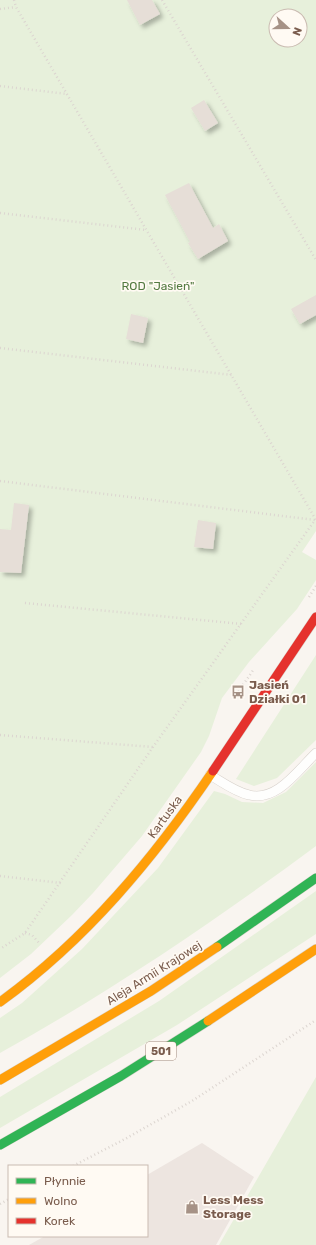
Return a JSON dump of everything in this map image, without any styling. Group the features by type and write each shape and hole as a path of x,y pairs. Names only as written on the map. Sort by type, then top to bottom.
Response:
{"main road":[{"name":"Kartuska","path":"0,1002 28,982 71,944 104,910 152,856 210,775 316,616"},
{"path":"262,917 316,869"},
{"name":"Aleja Armii Krajowej","path":"0,1080 151,991 262,917 316,878"},
{"name":"501","path":"0,1145 69,1106 184,1037 316,949"}],"lane":[{"path":"210,775 235,790 249,795 259,796 273,793 283,787 316,753"}],"path":[{"path":"14,0 16,7 316,520"},
{"path":"162,0 316,260"},
{"path":"0,9 16,7"},
{"path":"0,86 67,94"},
{"path":"0,213 147,230"},
{"path":"0,348 232,375"},
{"path":"0,481 316,520"},
{"path":"0,949 25,932 61,883 153,747 316,520"},
{"path":"25,603 242,624"},
{"path":"0,735 153,747"},
{"path":"0,876 61,883"},
{"path":"25,932 32,935 45,949"},
{"path":"75,1165 125,1139 192,1101 316,1020"}],"shaded area":[{"name":"Less Mess Storage","path":"202,1143 254,1177 216,1245 29,1245 43,1237 148,1237 148,1174"}],"green space":[{"name":"ROD \"Jasień\"","path":"0,0 316,0 316,531 302,552 316,560 316,580 297,609 249,662 222,698 209,736 201,752 142,836 93,893 31,954 0,978"},
{"path":"316,655 316,740 277,778 254,786 236,779"},
{"path":"316,762 316,846 161,955 41,1030 0,1053 0,1018 22,1003 82,949 158,868 214,791 225,794 242,802 263,803 286,792"},
{"path":"316,891 316,934 177,1025 0,1128 0,1097 159,1001"},
{"path":"316,1077 316,1245 219,1245"}],"building":[{"path":"127,0 152,0 160,14 140,25"},
{"path":"204,100 218,123 205,131 191,108"},
{"path":"189,183 213,228 219,224 228,241 198,259 188,243 190,242 165,195"},
{"path":"316,295 316,315 300,324 291,309"},
{"path":"131,314 148,318 143,343 126,339"},
{"path":"14,503 29,505 21,573 0,572 0,529 11,530"},
{"path":"198,520 216,523 213,549 194,547"}],"traffic: fast":[{"path":"217,947 316,878"},
{"path":"0,1145 121,1076 208,1021"}],"traffic: slow":[{"path":"0,1002 61,952 90,925 117,896 167,835 213,771"},
{"path":"0,1080 151,991 217,947"},
{"path":"208,1021 316,949"}],"traffic: jam":[{"path":"213,771 316,617"}],"place":[{"name":"Jasień Działki 01","path":"238,692"},
{"name":"Less Mess Storage","path":"192,1207"}]}
